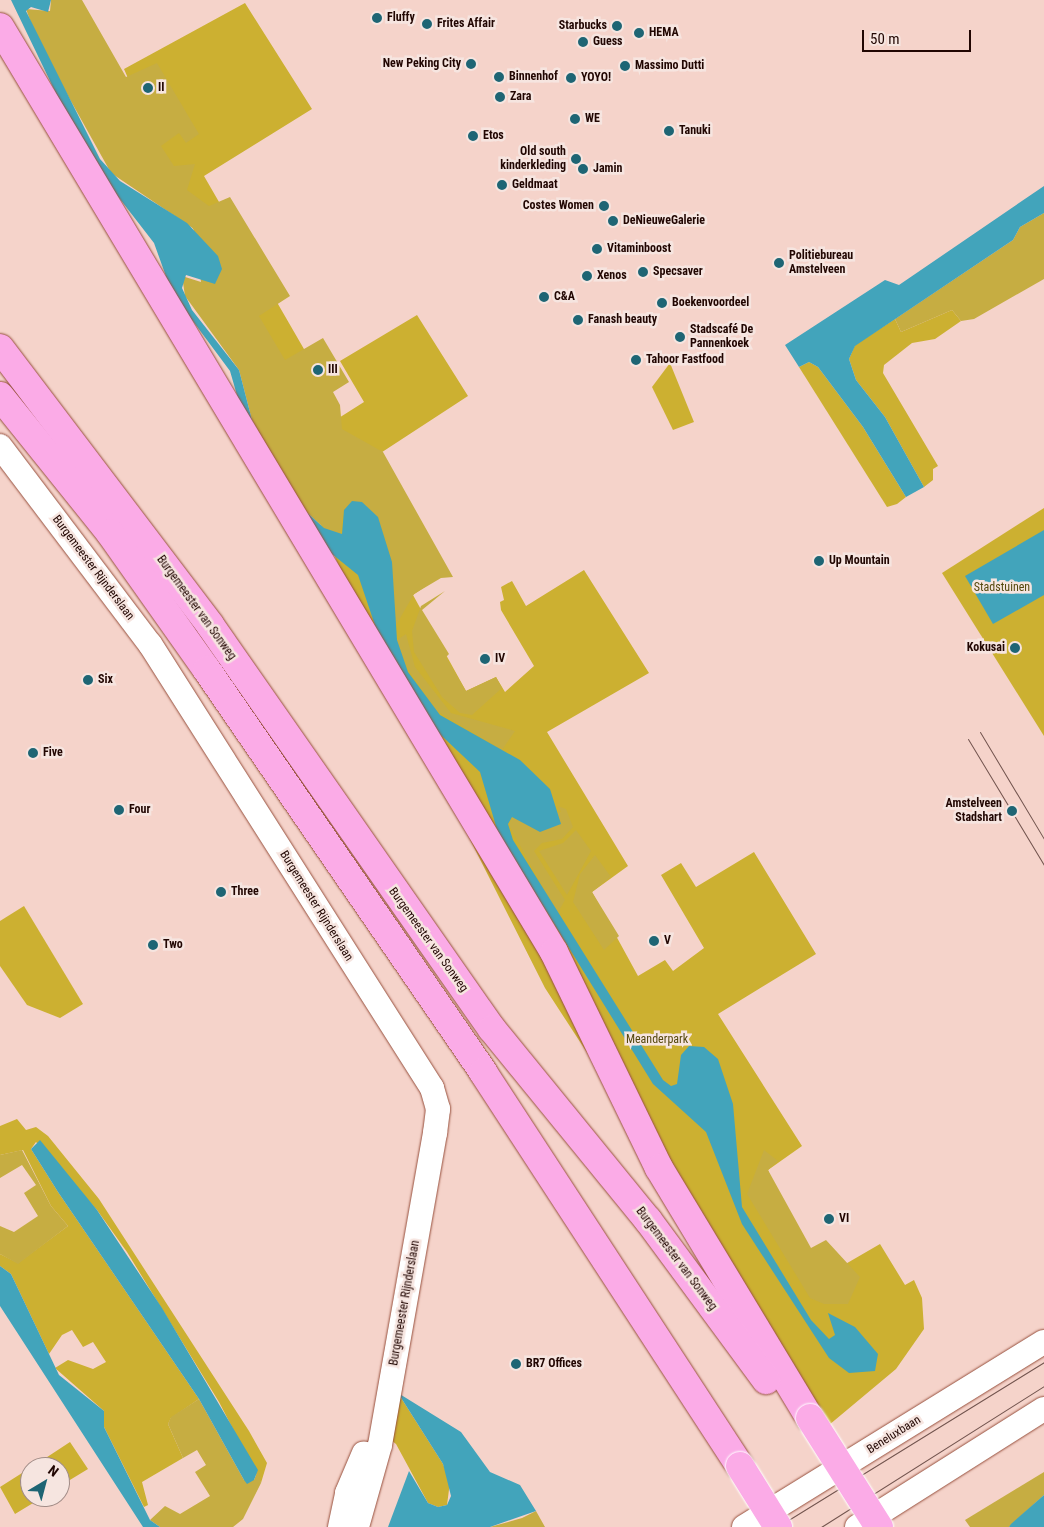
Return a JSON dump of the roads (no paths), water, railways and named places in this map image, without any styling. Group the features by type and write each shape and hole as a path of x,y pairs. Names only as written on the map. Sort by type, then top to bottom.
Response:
{"highway":[{"path":"0,27 554,952 659,1168 803,1421 879,1527"},
{"name":"Burgemeester van Sonweg","path":"0,348 210,625 492,1029 648,1220 803,1421 862,1527"},
{"path":"0,396 46,452 201,662 418,977 740,1466 778,1527"},
{"path":"0,421 14,436 46,452"}],"main road":[{"name":"Burgemeester Rijnderslaan","path":"0,446 150,644 432,1088 438,1110 435,1134 381,1424 357,1527"},
{"name":"Beneluxbaan","path":"744,1527 1044,1342"},
{"path":"856,1527 1044,1409"},
{"name":"Burgemeester Rijnderslaan","path":"340,1527 345,1501 381,1424"}],"water":[{"path":"11,0 51,0 48,12 31,7 26,11 100,159 120,181 187,223 218,256 222,269 215,284 186,275 182,288 192,310 239,370 252,420 299,505 245,423 230,371 172,293 154,243 106,181 64,110"},
{"path":"1044,186 1044,213 1020,227 1013,240 855,346 849,359 856,380 885,417 924,487 906,497 863,427 818,367 809,362 799,367 785,345 885,280 899,285"},
{"path":"352,501 362,502 378,517 392,562 397,640 408,672 440,715 520,760 550,789 561,824 540,832 512,817 508,824 513,840 663,1080 671,1086 677,1084 681,1055 689,1046 704,1047 718,1059 733,1104 742,1207 811,1320 829,1339 835,1335 828,1313 855,1327 878,1354 875,1371 849,1373 829,1358 742,1224 706,1132 653,1084 498,833 480,772 427,722 383,649 358,575 332,554 300,506 324,528 342,534 344,510"},
{"path":"1044,530 1044,595 993,624 965,576"},
{"path":"40,1140 97,1210 162,1308 258,1470 254,1480 247,1484 244,1480 199,1399 58,1192 31,1149"},
{"path":"0,1266 11,1274 59,1375 104,1411 104,1427 150,1520 160,1527 143,1527 0,1306"},
{"path":"398,1393 461,1432 490,1472 520,1485 536,1511 490,1527 388,1527 409,1471 428,1503 438,1507 447,1505 451,1496 443,1464"},
{"path":"1044,1495 1044,1527 1009,1527 1011,1524"}],"tram line":[{"path":"980,732 1044,839"},
{"path":"968,739 1044,865"},
{"path":"777,1527 1044,1362"},
{"path":"821,1527 1044,1386"}],"place":[{"name":"Fluffy","path":"377,18"},
{"name":"Frites Affair","path":"427,24"},
{"name":"Starbucks","path":"617,26"},
{"name":"HEMA","path":"639,33"},
{"name":"Guess","path":"583,42"},
{"name":"New Peking City","path":"471,64"},
{"name":"Massimo Dutti","path":"625,66"},
{"name":"Binnenhof","path":"499,77"},
{"name":"YOYO!","path":"571,78"},
{"name":"II","path":"148,88"},
{"name":"Zara","path":"500,97"},
{"name":"WE","path":"575,119"},
{"name":"Tanuki","path":"669,131"},
{"name":"Etos","path":"473,136"},
{"name":"Old south kinderkleding","path":"576,159"},
{"name":"Jamin","path":"583,169"},
{"name":"Geldmaat","path":"502,185"},
{"name":"Costes Women","path":"604,206"},
{"name":"DeNieuweGalerie","path":"613,221"},
{"name":"Vitaminboost","path":"597,249"},
{"name":"Politiebureau Amstelveen","path":"779,263"},
{"name":"Specsaver","path":"643,272"},
{"name":"Xenos","path":"587,276"},
{"name":"C&A","path":"544,297"},
{"name":"Boekenvoordeel","path":"662,303"},
{"name":"Fanash beauty","path":"578,320"},
{"name":"Stadscafé De Pannenkoek","path":"680,337"},
{"name":"Tahoor Fastfood","path":"636,360"},
{"name":"III","path":"318,370"},
{"name":"Up Mountain","path":"819,561"},
{"name":"Kokusai","path":"1015,648"},
{"name":"IV","path":"485,659"},
{"name":"Six","path":"88,680"},
{"name":"Five","path":"33,753"},
{"name":"Four","path":"119,810"},
{"name":"Amstelveen Stadshart","path":"1012,811"},
{"name":"Three","path":"221,892"},
{"name":"V","path":"654,941"},
{"name":"Two","path":"153,945"},
{"name":"VI","path":"829,1219"},
{"name":"BR7 Offices","path":"516,1364"}],"park label":[{"name":"Stadstuinen","path":"1002,588"},
{"name":"Meanderpark","path":"657,1040"}]}
